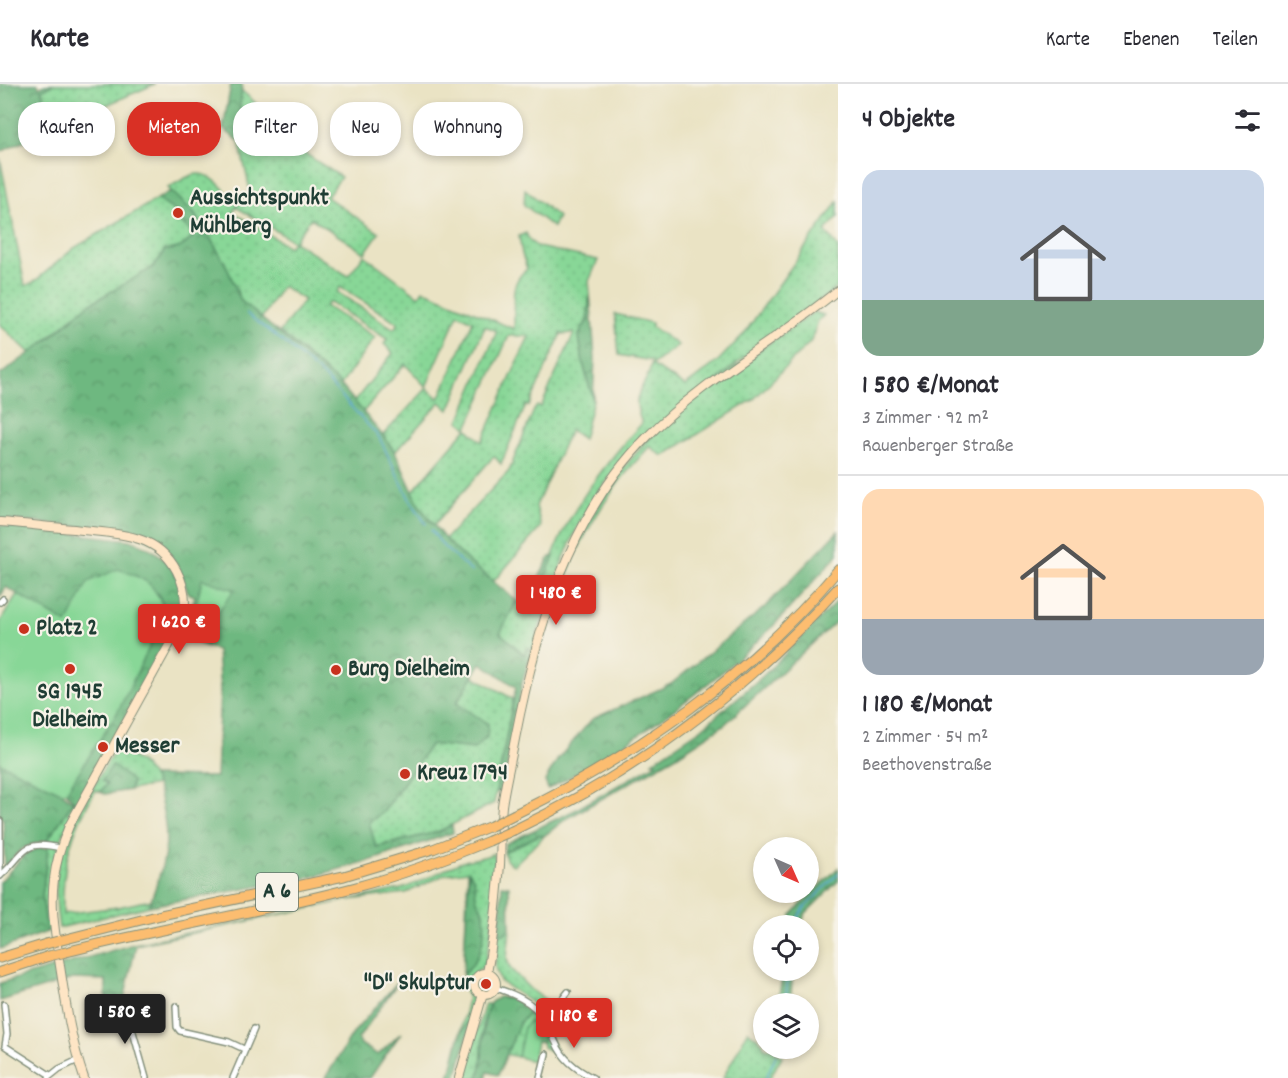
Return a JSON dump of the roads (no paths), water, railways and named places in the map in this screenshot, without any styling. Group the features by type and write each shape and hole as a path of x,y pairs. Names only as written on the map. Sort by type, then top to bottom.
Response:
{"highway":[{"name":"A 6","path":"0,958 160,915 344,876 433,849 491,826 571,787 687,711 747,663 838,570"},
{"name":"A 6","path":"0,972 114,939 356,887 437,862 514,830 604,782 694,721 758,667 838,588"}],"street":[{"path":"487,973 496,915 502,808 521,706 557,582 588,514 625,462 663,422 728,369 838,290"},
{"path":"0,522 112,533 138,538 159,549 170,561 180,576 184,591 183,620 80,806 60,848 54,880 53,919 69,1027 84,1078"},
{"path":"0,821 0,876"},
{"path":"0,876 22,851 42,844 60,848"},
{"path":"487,973 495,978 496,988 492,993 483,994 477,990 475,983 477,977 487,973"},
{"path":"496,988 526,1001 544,1018 562,1054 581,1075 593,1078"},
{"path":"544,1018 553,1011 568,992"},
{"path":"459,1078 483,994"},
{"path":"4,1004 7,1034 5,1046 49,1077 78,1060"},
{"path":"177,1006 177,1027 180,1031 229,1042 244,1049"},
{"path":"126,1007 146,1078"},
{"path":"233,1078 254,1029"},
{"path":"540,1078 546,1054"}],"waterway":[{"path":"247,314 322,375 379,437 409,498 426,524"},
{"path":"431,530 444,547 472,572"},
{"path":"800,915 838,874"},
{"path":"786,993 788,981"},
{"path":"766,1078 774,1059"}],"place":[{"name":"Aussichtspunkt Mühlberg","path":"178,213"},
{"name":"Platz 2","path":"24,629"},
{"name":"SG 1945 Dielheim","path":"70,669"},
{"name":"Burg Dielheim","path":"336,670"},
{"name":"Messer","path":"103,747"},
{"name":"Kreuz 1794","path":"405,774"},
{"name":"\"D\" Skulptur","path":"486,984"}]}
